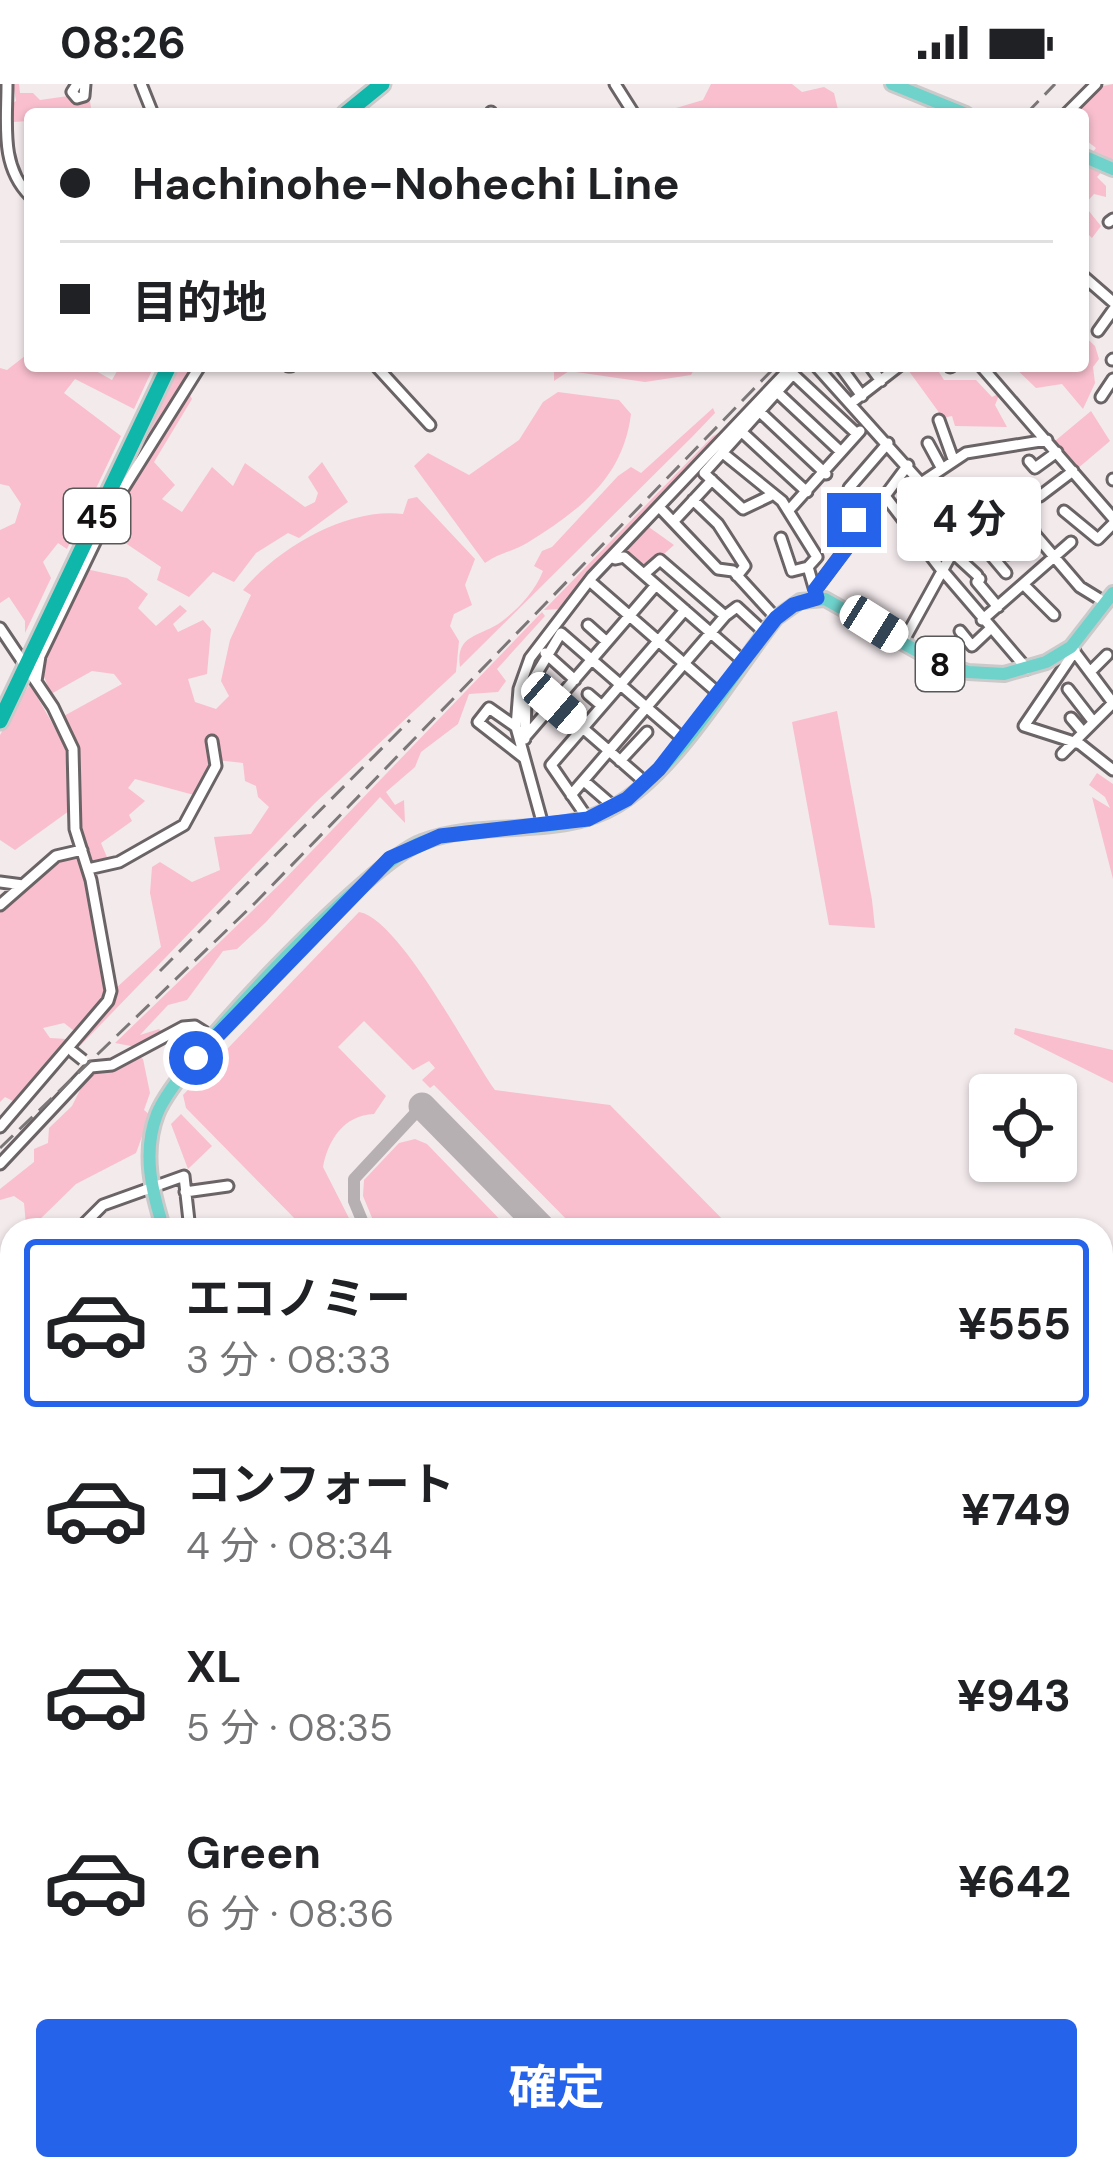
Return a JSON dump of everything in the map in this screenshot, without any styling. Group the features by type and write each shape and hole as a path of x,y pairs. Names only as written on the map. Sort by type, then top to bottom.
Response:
{"highway":[{"path":"347,108 373,84"},
{"path":"349,108 382,84"},
{"name":"45","path":"0,721 163,372"},
{"name":"45","path":"0,706 28,669"}],"main road":[{"path":"892,84 966,108"},
{"path":"911,87 954,108"},
{"path":"161,1218 151,1184 155,1119 178,1078 390,858 440,836 588,819 614,807 646,783 776,618 816,594"},
{"name":"8","path":"816,594 955,669 991,674 1028,669 1073,649 1110,601"}],"street":[{"path":"8,84 3,147 15,180 24,190"},
{"path":"1072,108 1096,84"},
{"path":"1089,282 1113,306 1098,331"},
{"path":"28,669 40,656 112,506 196,372"},
{"path":"381,372 430,425"},
{"path":"543,825 516,727 519,688 530,658 577,596 786,372"},
{"path":"821,372 908,465 955,550"},
{"path":"845,372 862,395"},
{"path":"874,372 881,381"},
{"path":"850,404 892,372"},
{"path":"986,372 1113,521 1098,539 1064,511"},
{"path":"770,496 743,509 704,473 797,375 857,434"},
{"path":"1101,397 1113,379"},
{"path":"778,393 842,452"},
{"path":"761,413 826,473"},
{"path":"939,420 953,459"},
{"path":"789,510 869,424"},
{"path":"743,434 807,492"},
{"path":"961,437 966,453"},
{"path":"921,483 966,453 1047,440"},
{"path":"928,442 941,467"},
{"path":"849,488 888,443"},
{"path":"1029,461 1035,468 1057,452"},
{"path":"724,454 789,510 818,557 808,568 792,571 781,538"},
{"path":"816,594 857,524 908,465"},
{"path":"1040,496 1073,471"},
{"path":"899,478 998,607"},
{"path":"674,521 712,480"},
{"path":"921,483 1002,496 1081,587 1110,601"},
{"path":"975,491 970,497 982,514"},
{"path":"693,500 718,524 745,566 737,576"},
{"path":"882,500 1028,669"},
{"path":"839,501 857,524"},
{"path":"1078,522 1099,502"},
{"path":"660,508 718,569 737,576 776,618"},
{"path":"955,550 969,549 1020,516"},
{"path":"1008,554 1034,530"},
{"path":"979,541 1006,573"},
{"path":"955,669 998,607 1071,542"},
{"path":"903,642 955,550"},
{"path":"577,596 620,555 743,661"},
{"path":"644,574 660,560 725,616"},
{"path":"808,568 816,594"},
{"path":"593,584 718,693"},
{"path":"525,737 656,585"},
{"path":"1024,585 1054,615"},
{"path":"571,796 725,616 737,608 765,633"},
{"path":"526,698 525,737 536,781 685,610"},
{"path":"588,625 607,642"},
{"path":"0,628 73,748 74,820 88,869 110,996 79,1057 0,1164"},
{"path":"960,632 972,646"},
{"path":"646,783 531,683 545,653 561,634 683,739"},
{"path":"1062,754 1072,742 1083,732 1112,699 1073,649 1024,723 1072,742 1113,770"},
{"path":"545,653 575,680"},
{"path":"1092,670 1107,655"},
{"path":"1092,720 1072,694 1101,683"},
{"path":"588,694 602,706"},
{"path":"516,727 491,708 478,722 524,758"},
{"path":"1072,718 1083,732"},
{"path":"534,726 545,735"},
{"path":"620,761 647,732"},
{"path":"88,869 119,862 184,825 216,766 212,741"},
{"path":"1083,767 1093,754"},
{"path":"551,765 588,819"},
{"path":"584,781 614,807"},
{"path":"0,905 59,854 82,850"},
{"path":"0,882 23,885"},
{"path":"79,1057 112,1065 183,1027 195,1026 214,1038"},
{"path":"0,1126 79,1057"},
{"path":"88,1218 94,1210 151,1184 184,1176 188,1218"},
{"path":"185,1192 228,1186"}],"shaded area":[{"path":"13,84 19,84 20,93 33,93 40,100 68,96 82,104 89,95 91,108 24,108 24,121 13,122 14,143 8,143 11,104 16,101"},
{"path":"711,84 792,84 802,92 824,87 834,93 838,108 676,108 703,100"},
{"path":"1113,84 1113,160 1097,177 1106,186 1106,197 1094,194 1089,200 1089,157 1096,148 1089,143 1089,108 1080,108 1103,86"},
{"path":"1089,211 1101,226 1092,238 1089,235"},
{"path":"1089,340 1095,346 1099,359 1093,367 1095,383 1083,409 1062,384 1036,388 1019,372 1089,372"},
{"path":"24,357 24,372 98,372 112,380 117,372 151,372 134,409 75,379 64,393 121,436 67,549 58,543 43,562 51,578 25,633 25,621 9,597 0,603 0,530 15,523 21,504 9,486 0,484 0,368 7,370"},
{"path":"174,372 192,372 185,386 192,399 154,462 175,485 162,499 182,512 212,467 233,486 245,463 305,507 315,502 318,493 308,477 322,462 348,502 299,538 288,533 256,553 234,582 213,572 189,597 157,580 161,567 106,530"},
{"path":"576,372 693,372 645,382"},
{"path":"910,372 939,372 944,380 976,380 992,397 1000,393 995,405 1007,427 955,426 952,416 943,418"},
{"path":"558,392 619,400 631,414 619,457 581,505 527,543 485,563 414,466 428,453 469,475 519,440 543,402"},
{"path":"713,408 715,413 692,437 460,667 465,642 501,622 530,593 543,571 534,566 542,551 552,547 618,476 631,467 641,473"},
{"path":"1091,411 1110,441 1077,469 1055,441"},
{"path":"721,432 558,609 544,610 713,436"},
{"path":"417,497 475,559 465,585 472,605 454,614 450,626 459,641 456,672 315,803 79,1047 115,989 161,947 150,893 152,867 160,862 192,882 220,870 214,837 251,834 269,807 258,797 256,786 245,781 243,763 217,760 194,795 135,779 128,788 145,801 129,815 132,821 101,843 109,862 92,863 77,816 78,756 62,717 122,684 114,674 92,671 51,694 41,669 86,569 127,578 148,594 138,608 156,626 180,605 187,611 173,624 178,632 203,620 211,629 207,674 188,679 195,702 216,709 229,696 221,681 230,640 251,595 243,590 258,574 316,533 360,517 403,514 408,499"},
{"path":"646,525 674,545 644,572 620,553"},
{"path":"542,612 545,616 497,669 506,681 498,692 469,694 458,724 421,752 415,767 386,792 395,805 404,800 405,823 380,797 266,922 237,949 223,951 187,1000 168,1005 140,1035 159,1029 163,1033 136,1047 115,1043 280,884"},
{"path":"30,684 65,746 69,811 15,850 0,840 0,735"},
{"path":"837,711 875,928 829,925 792,722"},
{"path":"1097,773 1113,784 1113,879 1092,797 1110,808 1105,797 1089,785"},
{"path":"80,852 108,994 78,1034 64,1023 43,1028 50,1038 67,1039 66,1047 17,1103 5,1097 0,1102 0,907 58,856"},
{"path":"359,912 376,920 413,962 495,1090 610,1105 721,1218 565,1218 434,1085 430,1088 422,1080 435,1068 429,1061 413,1070 364,1021 338,1047 386,1096 374,1114 354,1119 339,1131 323,1167 349,1218 294,1218 186,1108 183,1095"},
{"path":"1015,1028 1113,1050 1113,1083 1014,1034"},
{"path":"136,1055 143,1059 150,1093 144,1110 150,1115 136,1153 76,1184 41,1218 25,1218 24,1203 14,1196 0,1200 0,1189 34,1162 34,1149 48,1143 49,1128 72,1106 88,1074"},
{"path":"181,1114 212,1146 188,1169 171,1124"},
{"path":"415,1139 427,1144 498,1218 372,1218 363,1196 364,1180 399,1143"}],"waterway":[{"path":"1065,108 1083,90"}],"taxiway":[{"path":"361,1218 354,1201 354,1179 422,1106"}],"runway":[{"path":"422,1106 532,1218"}],"railway":[{"path":"1032,108 1055,84"},
{"path":"0,1148 256,902 770,372"},
{"path":"160,971 410,720"}],"route":[{"path":"196,1058 390,858 440,836 588,819 637,791 776,618 793,605 817,598 815,590 861,529 854,520"}]}
